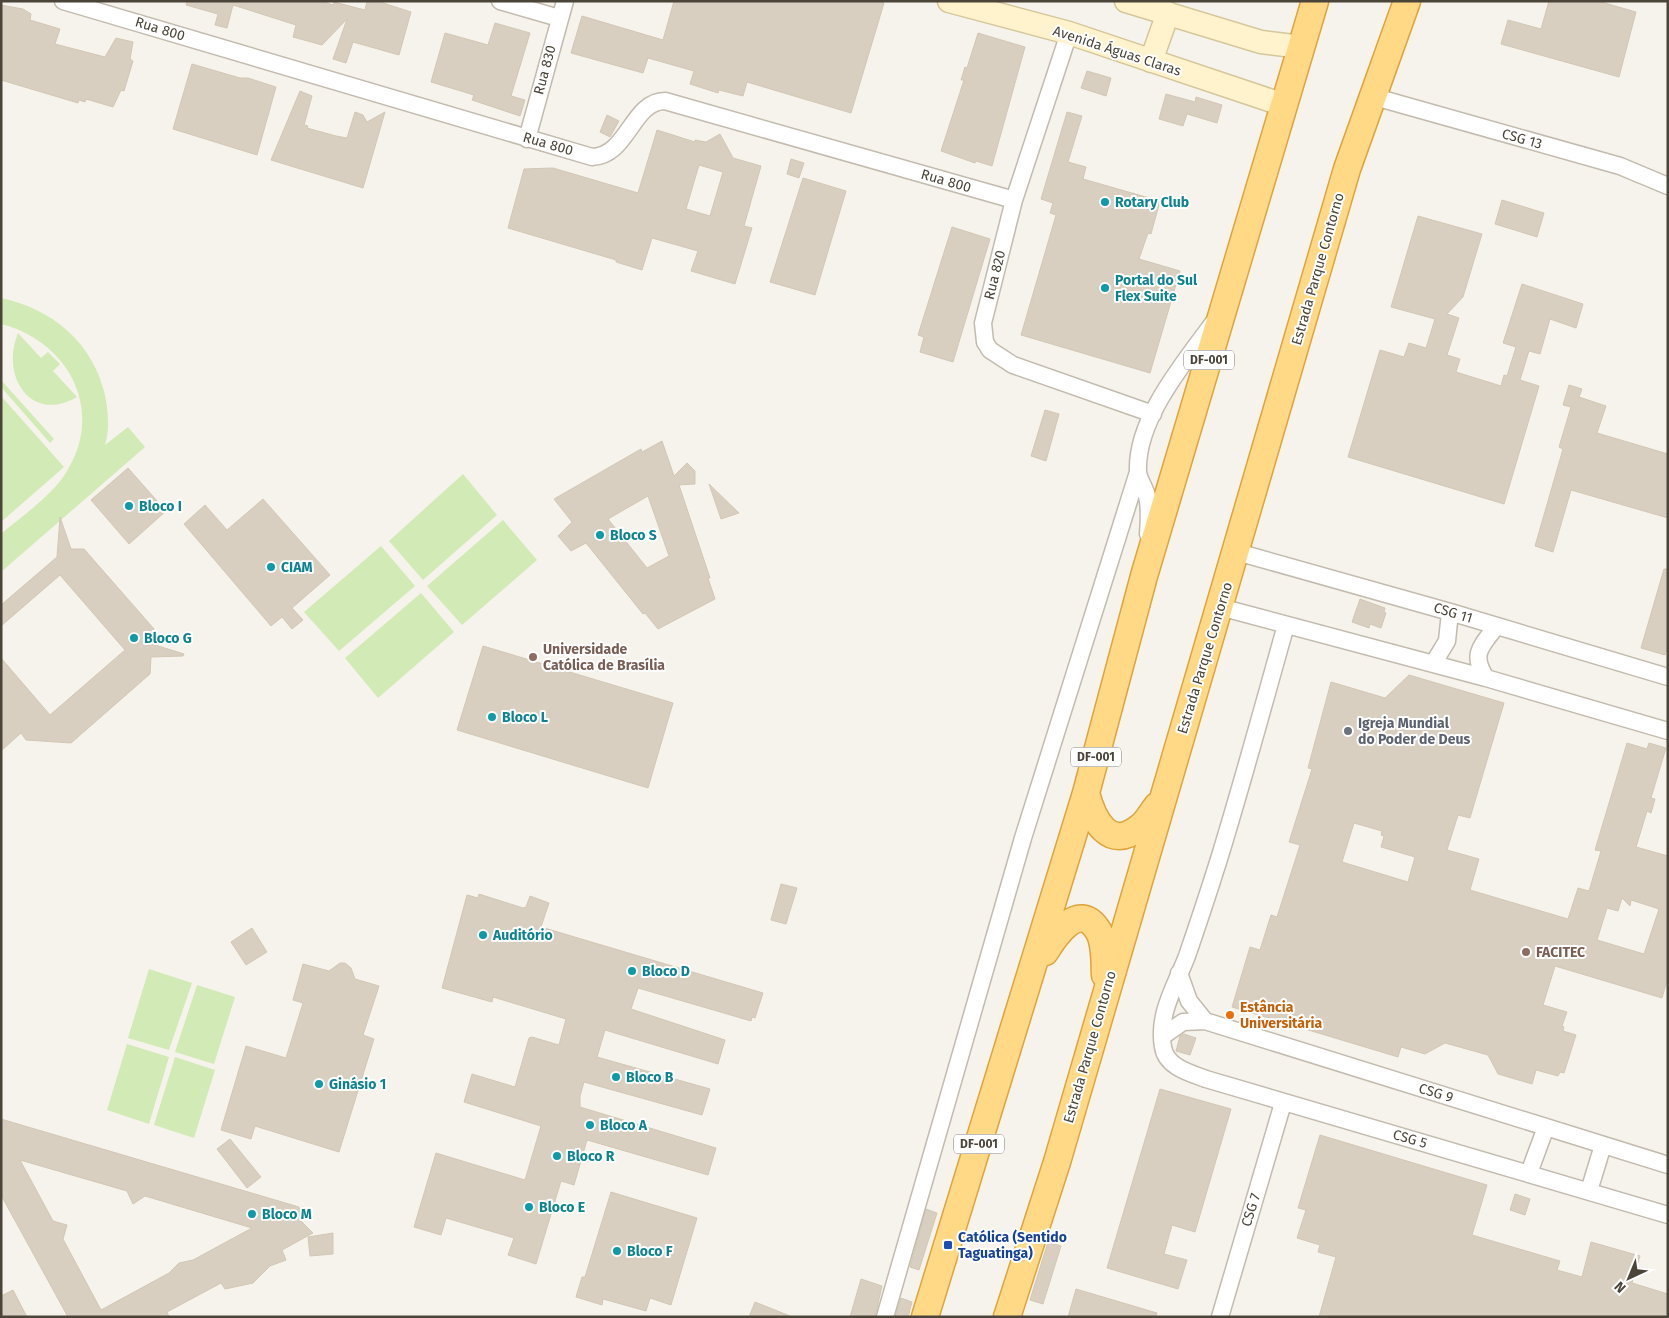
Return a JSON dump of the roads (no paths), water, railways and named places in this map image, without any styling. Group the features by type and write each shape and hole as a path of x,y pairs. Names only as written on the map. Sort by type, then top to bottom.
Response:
{"highway":[{"name":"DF-001","path":"925,1317 1086,794 1144,576 1315,1"},
{"name":"Estrada Parque Contorno","path":"1007,1317 1057,1162 1162,800 1237,552 1347,169 1407,1"},
{"path":"1086,794 1098,824 1107,832 1117,836 1128,835 1142,826 1162,800"},
{"path":"1033,971 1057,932 1070,920 1079,919 1089,922 1098,929 1103,946 1106,991"}],"main road":[{"name":"Avenida Águas Claras","path":"949,1 1069,33 1284,105"},
{"path":"1126,1 1261,42 1301,48"},
{"path":"1151,61 1168,13"}],"street":[{"name":"Rua 800","path":"63,1 592,157 600,156 614,149 650,106 665,101 1014,200"},
{"path":"500,1 559,18"},
{"name":"Rua 830","path":"527,139 565,1"},
{"name":"Rua 820","path":"1069,33 1014,200 983,322 985,342 990,350 1013,365 1153,414"},
{"name":"CSG 13","path":"1374,97 1620,166 1668,186"},
{"path":"884,1317 1023,838 1138,472 1142,443 1153,414 1172,380 1226,305"},
{"path":"1138,472 1147,494 1149,515 1144,576"},
{"name":"CSG 11","path":"1237,552 1450,612 1668,677"},
{"path":"1220,607 1486,678 1668,731"},
{"path":"1433,664 1447,640 1450,612"},
{"path":"1163,1042 1168,1003 1219,858 1286,625"},
{"path":"1486,678 1478,665 1477,657 1496,627"},
{"path":"1177,977 1189,1000 1205,1021"},
{"name":"CSG 9","path":"1163,1042 1183,1022 1205,1021 1668,1165"},
{"name":"CSG 5","path":"1163,1042 1167,1058 1180,1069 1206,1079 1668,1215"},
{"name":"CSG 7","path":"1220,1317 1283,1102"},
{"path":"1530,1173 1546,1127"},
{"path":"1589,1191 1603,1145"}],"place":[{"name":"Rotary Club","path":"1105,202"},
{"name":"Portal do Sul Flex Suite","path":"1105,288"},
{"name":"Bloco I","path":"129,506"},
{"name":"Bloco S","path":"600,535"},
{"name":"CIAM","path":"271,567"},
{"name":"Bloco G","path":"134,638"},
{"name":"Universidade Católica de Brasília","path":"533,657"},
{"name":"Bloco L","path":"492,717"},
{"name":"Igreja Mundial do Poder de Deus","path":"1348,731"},
{"name":"Auditório","path":"483,935"},
{"name":"FACITEC","path":"1526,952"},
{"name":"Bloco D","path":"632,971"},
{"name":"Estância Universitária","path":"1230,1015"},
{"name":"Bloco B","path":"616,1077"},
{"name":"Ginásio 1","path":"319,1084"},
{"name":"Bloco A","path":"590,1125"},
{"name":"Bloco R","path":"557,1156"},
{"name":"Bloco E","path":"529,1207"},
{"name":"Bloco M","path":"252,1214"},
{"name":"Católica (Sentido Taguatinga)","path":"948,1245"},
{"name":"Bloco F","path":"617,1251"}]}
